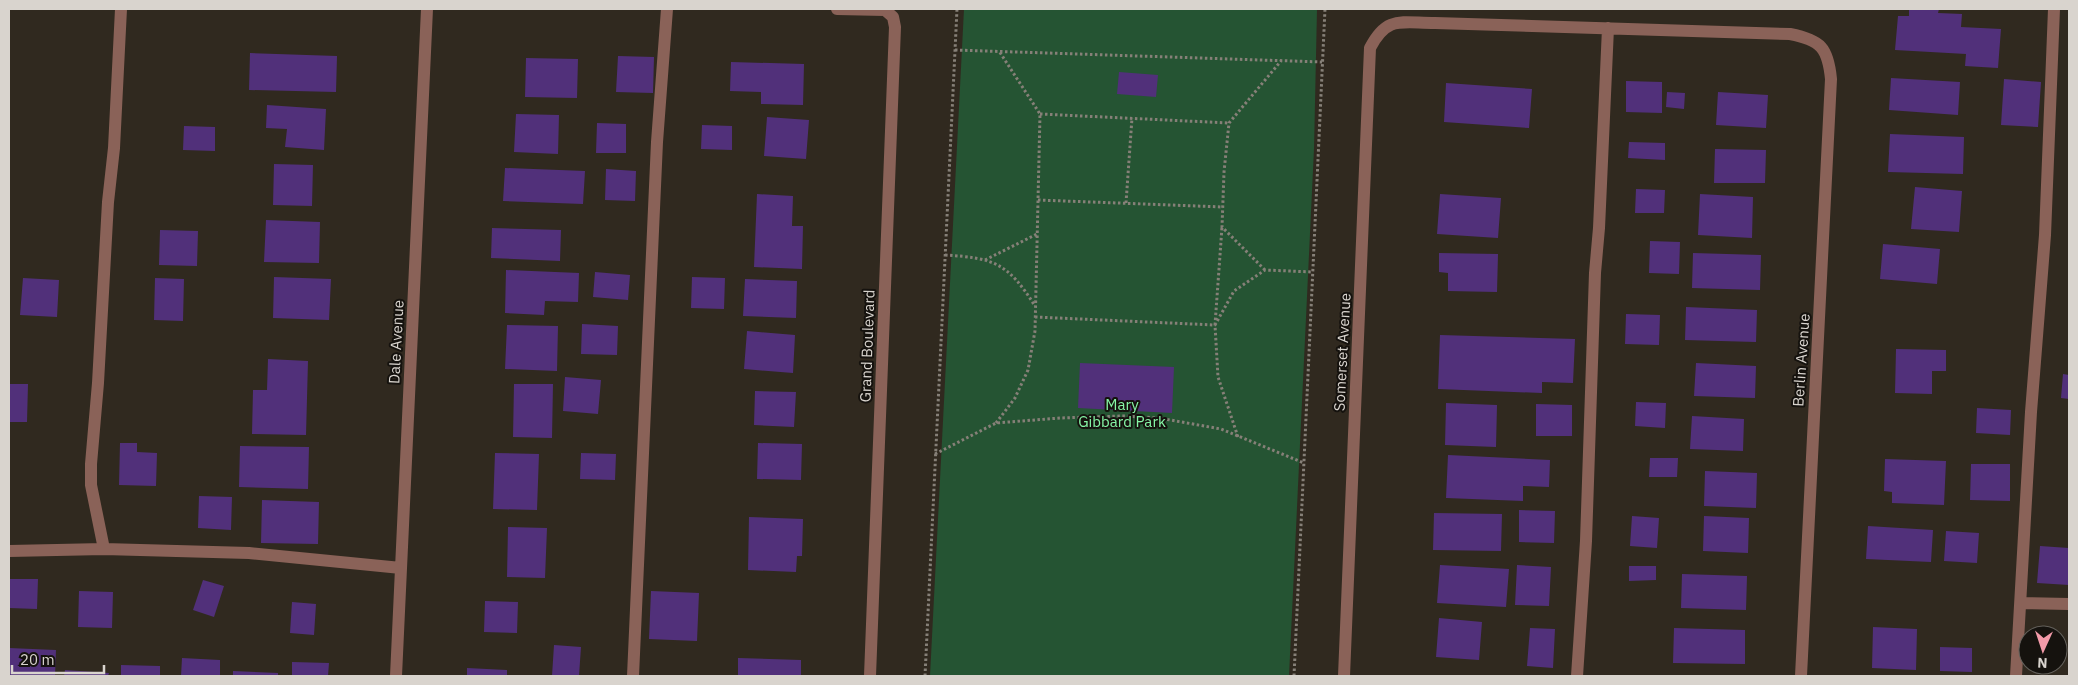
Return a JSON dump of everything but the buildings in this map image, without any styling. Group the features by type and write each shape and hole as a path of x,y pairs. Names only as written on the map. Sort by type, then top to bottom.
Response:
{"street":[{"path":"104,549 91,484 91,464 98,383 108,202 114,148 121,9"},
{"name":"Dale Avenue","path":"396,676 428,9"},
{"path":"633,676 657,142 667,9"},
{"name":"Grand Boulevard","path":"837,9 885,10 893,17 895,26 870,676"},
{"path":"2016,676 2031,412 2045,235 2054,9"},
{"name":"Somerset Avenue","path":"1344,676 1370,48 1378,32 1392,23 1608,28"},
{"path":"1577,676 1586,541 1595,273 1599,228 1608,28"},
{"name":"Berlin Avenue","path":"1608,28 1790,34 1809,38 1822,47 1829,60 1831,79 1802,676"},
{"path":"9,551 104,549 248,553 401,568"},
{"path":"2021,603 2069,604"}],"path":[{"path":"925,676 956,9"},
{"path":"1294,676 1325,9"},
{"path":"955,50 1322,62"},
{"path":"996,423 1015,398 1028,370 1035,317 1040,114 999,51"},
{"path":"1238,437 1218,377 1215,325 1224,172 1229,123 1281,61"},
{"path":"1040,114 1229,123"},
{"path":"1126,204 1132,118"},
{"path":"1038,200 1223,207"},
{"path":"1222,227 1265,270"},
{"path":"985,260 1037,234"},
{"path":"945,255 977,257 1003,268 1019,281 1035,306"},
{"path":"1215,325 1234,291 1265,270 1313,272"},
{"path":"1035,317 1215,325"},
{"path":"935,454 996,423 1122,416 1159,418 1221,429 1304,463"}],"green space":[{"name":"Mary Gibbard Park","path":"964,9 1317,9 1314,149 1289,676 930,676"}]}
